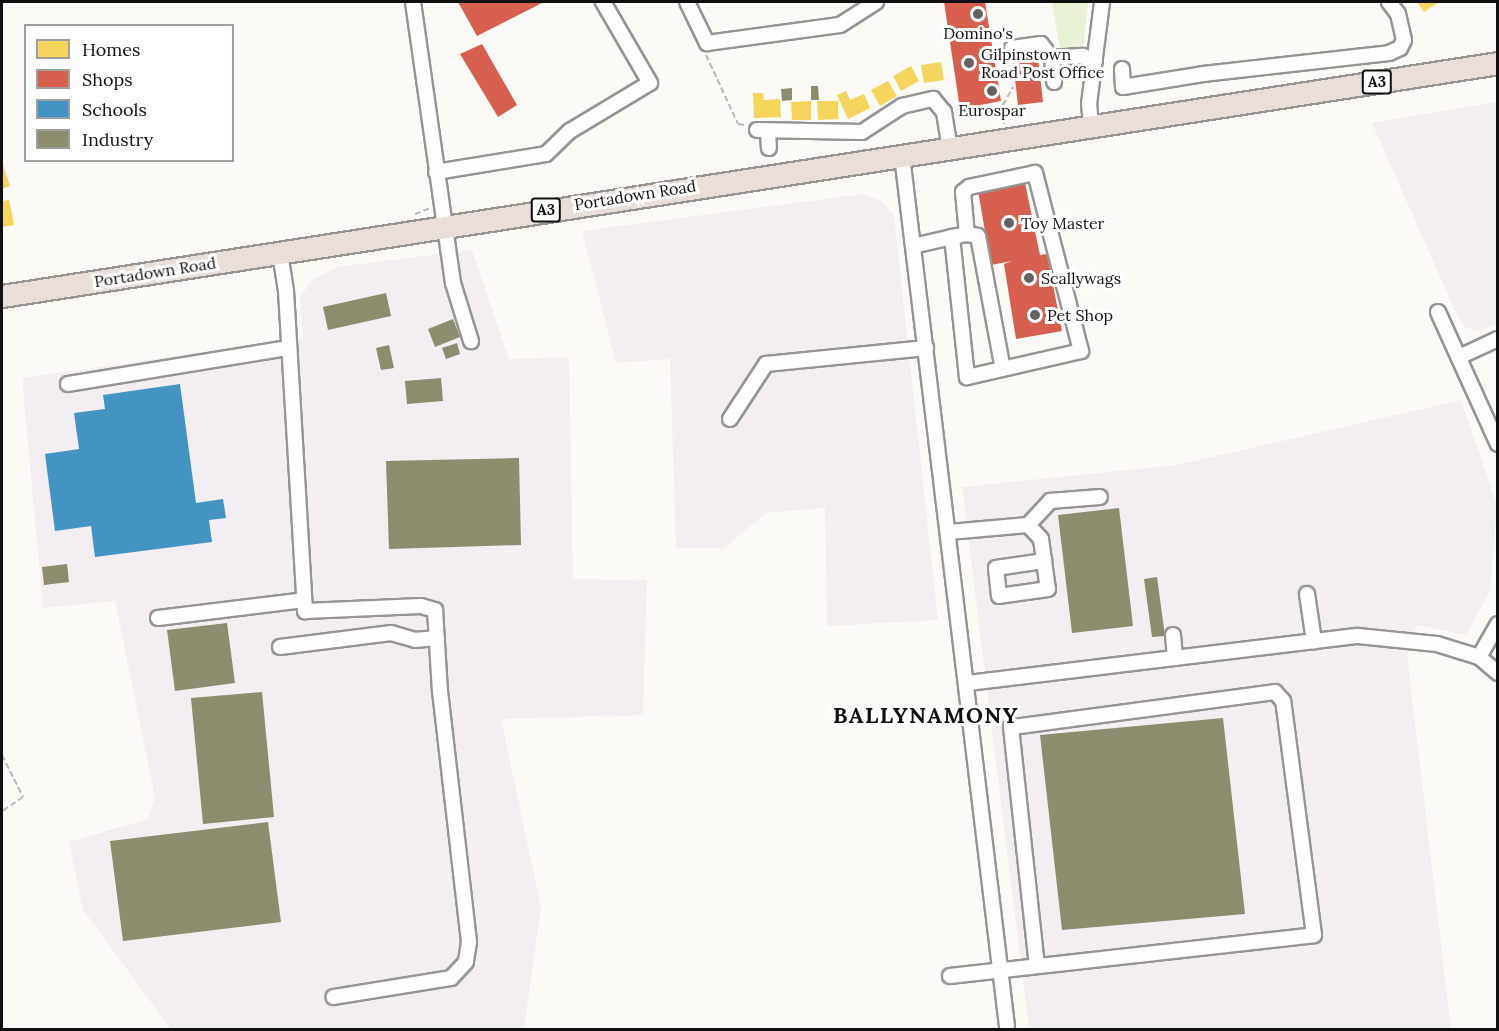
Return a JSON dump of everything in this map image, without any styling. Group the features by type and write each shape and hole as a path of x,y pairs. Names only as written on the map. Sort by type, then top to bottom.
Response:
{"highway":[{"name":"A3","path":"1091,126 1497,63"},
{"name":"Portadown Road","path":"2,296 1091,126"}],"street":[{"path":"413,2 453,283 471,341"},
{"path":"436,172 546,154 570,131 650,83 603,2"},
{"path":"687,2 706,43 840,25 876,2"},
{"path":"1091,126 1102,2"},
{"path":"1122,69 1123,87 1203,74 1389,53 1400,48 1404,40 1398,14 1389,2"},
{"path":"1012,48 1041,44 1052,58 1054,82"},
{"path":"1052,58 1083,56 1095,61"},
{"path":"768,148 763,130 862,132 902,106 933,99 944,111 950,149"},
{"path":"902,156 968,682 1007,1026"},
{"path":"952,237 967,377 1081,351 1035,173 969,187 963,192 967,234"},
{"path":"913,246 967,234 978,236 1003,369"},
{"path":"280,253 290,348 305,611 428,606 437,615 440,691 469,952 460,971 451,978 334,997"},
{"path":"1438,312 1497,444"},
{"path":"1459,357 1497,339"},
{"path":"68,384 290,348"},
{"path":"730,419 766,364 926,348"},
{"path":"949,532 1028,525 1050,501 1100,497"},
{"path":"1028,525 1041,539 1044,561"},
{"path":"1307,594 1314,641"},
{"path":"158,618 304,600"},
{"path":"1479,657 1497,624"},
{"path":"280,647 391,633 415,640 437,638"},
{"path":"1173,635 1175,658"},
{"path":"968,682 1358,636 1437,644 1479,657 1497,673"},
{"path":"950,976 1314,935 1283,701 1275,692 1011,728 1037,966"}],"path":[{"path":"706,43 706,54 738,123 763,130"},
{"path":"1004,127 1004,105 1013,87"},
{"path":"2,755 23,797 2,811"}],"shaded area":[{"path":"1497,102 1497,324 1476,331 1465,327 1457,315 1372,123"},
{"path":"863,194 883,202 894,216 938,620 827,626 825,508 766,513 724,548 676,548 670,359 616,363 582,231"},
{"path":"472,250 509,359 569,357 573,579 647,580 643,715 501,719 541,907 524,1029 171,1029 83,910 69,842 148,819 155,797 115,601 43,608 22,378 303,338 300,298 310,282 336,267"},
{"path":"1461,400 1497,505 1490,591 1466,635 1417,625 1407,655 1451,1029 1029,1029 962,487 1177,465"}],"green space":[{"path":"1052,2 1088,2 1084,43 1076,49 1060,49"}],"building: Homes":[{"path":"1417,2 1439,2 1424,12"},
{"path":"941,62 944,80 924,83 921,65"},
{"path":"911,66 919,81 901,91 893,76"},
{"path":"888,81 897,96 880,106 871,90"},
{"path":"846,91 850,100 864,94 870,108 848,119 837,95"},
{"path":"753,93 763,93 764,100 780,99 781,117 754,118"},
{"path":"811,101 811,120 792,120 791,102"},
{"path":"817,101 838,101 838,119 818,120"},
{"path":"2,162 10,186 2,189"},
{"path":"9,200 14,225 2,227 2,201"}],"building: Shops":[{"path":"458,2 544,2 477,36"},
{"path":"944,2 985,2 1001,101 960,109"},
{"path":"482,44 517,105 498,117 460,54"},
{"path":"1038,58 1043,102 1018,105 1013,61"},
{"path":"1025,183 1040,255 1047,254 1062,331 1016,339 1004,264 1012,261 991,265 978,191"}],"building: Schools":[{"path":"180,384 196,503 223,499 226,518 209,520 212,542 95,557 91,526 55,531 45,454 79,449 74,413 105,409 103,395"}],"building: Industry":[{"path":"811,86 818,86 819,100 811,100"},
{"path":"792,88 792,100 782,101 781,89"},
{"path":"386,293 391,316 328,330 323,307"},
{"path":"453,319 460,337 435,347 428,329"},
{"path":"457,343 460,354 446,359 442,348"},
{"path":"389,345 394,368 381,370 376,348"},
{"path":"441,378 443,401 407,404 405,381"},
{"path":"519,458 521,545 389,549 386,461"},
{"path":"1119,508 1133,626 1072,633 1058,515"},
{"path":"67,564 69,582 44,585 42,567"},
{"path":"1157,577 1165,636 1152,637 1144,579"},
{"path":"227,623 235,683 175,691 167,630"},
{"path":"262,692 274,817 203,824 191,698"},
{"path":"1223,718 1245,914 1062,930 1040,735"},
{"path":"268,822 281,922 123,941 110,841"}],"place":[{"name":"Domino's","path":"978,14"},
{"name":"Gilpinstown Road Post Office","path":"969,63"},
{"name":"Eurospar","path":"992,91"},
{"name":"Toy Master","path":"1009,223"},
{"name":"Scallywags","path":"1029,278"},
{"name":"Pet Shop","path":"1035,315"}],"district":[{"name":"BALLYNAMONY","path":"926,716"}]}
